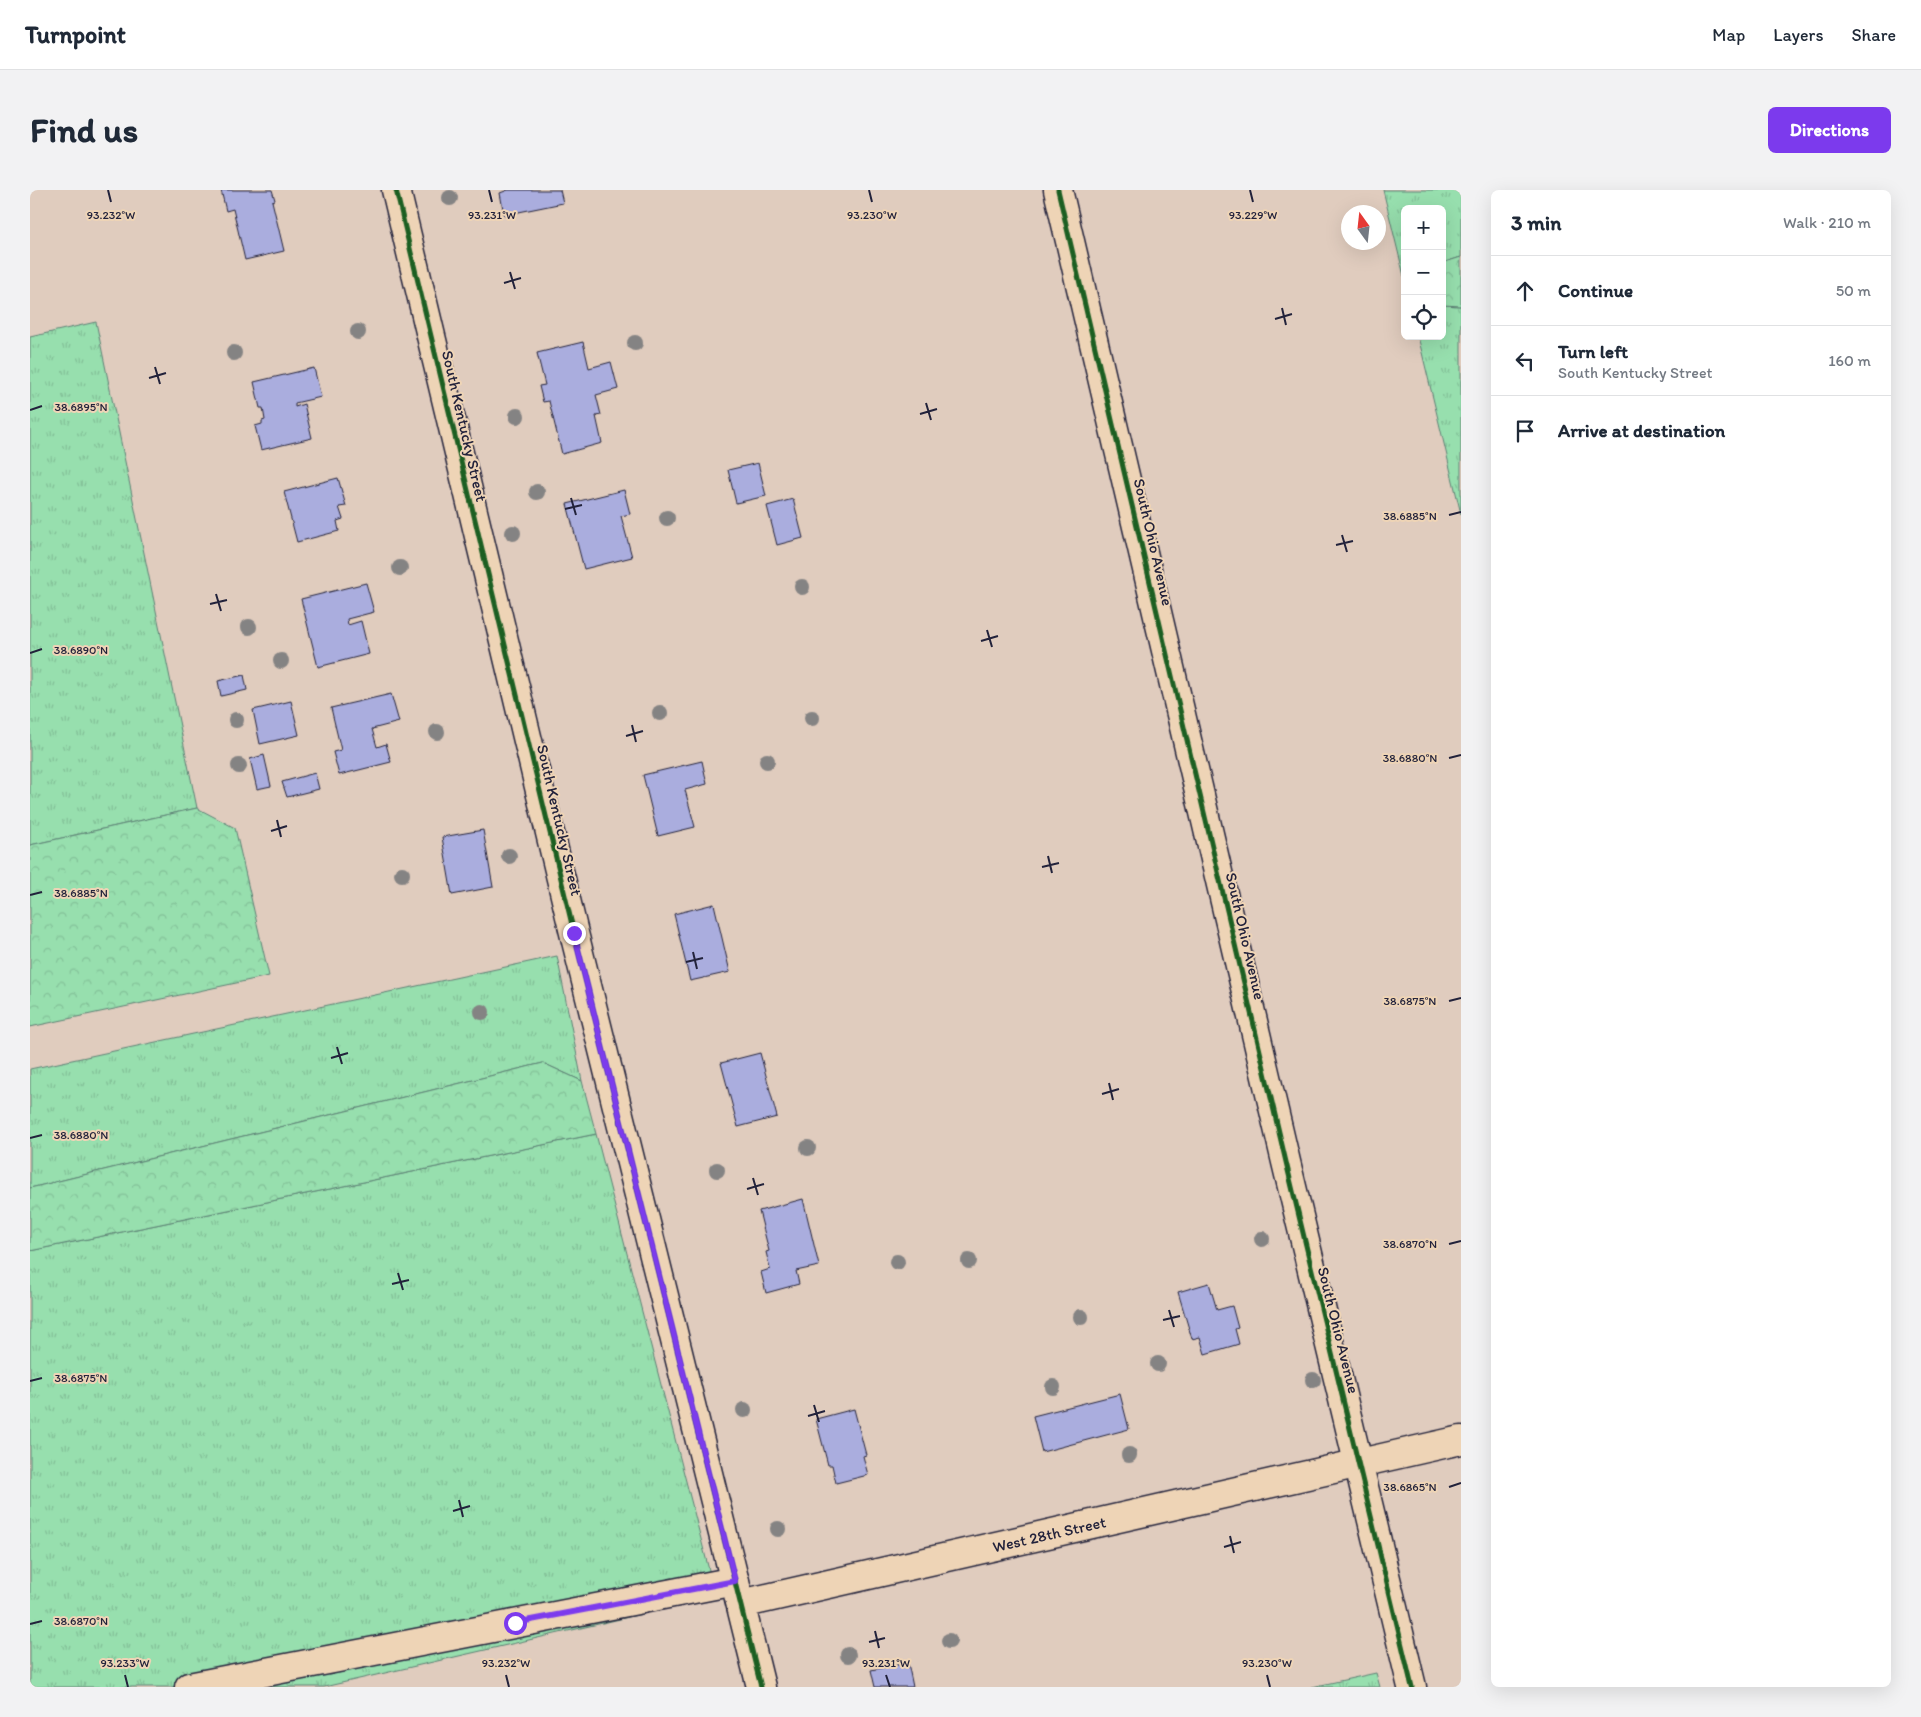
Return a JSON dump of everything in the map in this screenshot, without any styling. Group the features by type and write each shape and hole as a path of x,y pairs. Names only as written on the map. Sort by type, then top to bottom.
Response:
{"street":[{"name":"South Kentucky Street","path":"396,190 572,924 761,1687"},
{"name":"South Ohio Avenue","path":"1058,190 1412,1687"},
{"name":"West 28th Street","path":"189,1687 738,1593 1461,1440"}],"green space":[{"path":"1383,190 1461,190 1461,257 1446,262 1446,205 1401,205 1401,264"},
{"path":"1461,257 1461,306 1446,305 1446,262"},
{"path":"1446,305 1461,306 1461,514 1419,340 1446,340"},
{"path":"96,322 197,808 30,845 30,337"},
{"path":"197,808 235,828 269,976 30,1027 30,845"},
{"path":"557,956 582,1081 543,1063 30,1188 30,1069"},
{"path":"543,1063 582,1081 596,1134 30,1251 30,1188"},
{"path":"596,1134 716,1597 324,1687 30,1687 30,1251"},
{"path":"1376,1673 1380,1687 1312,1687"}],"building":[{"path":"221,190 272,190 275,200 272,201 284,251 245,260 233,209 226,211"},
{"path":"508,190 560,190 563,203 504,215 500,193"},
{"path":"583,342 589,368 611,362 618,389 596,395 601,415 596,416 602,443 562,454 549,401 543,402 539,386 545,385 537,353"},
{"path":"314,368 321,397 295,403 295,407 304,404 312,438 261,450 255,426 262,424 262,421 265,420 254,382"},
{"path":"758,463 766,496 736,503 728,470"},
{"path":"338,478 346,506 339,507 343,519 337,521 339,531 297,542 284,492"},
{"path":"624,490 630,514 621,516 632,557 584,569 567,504"},
{"path":"793,499 803,538 777,545 767,506"},
{"path":"366,583 374,612 347,619 348,625 361,621 369,654 318,667 301,599"},
{"path":"244,675 247,690 221,696 218,681"},
{"path":"391,694 399,722 372,729 377,747 386,744 391,762 339,775 333,752 341,750 331,708"},
{"path":"291,701 299,735 260,744 253,710"},
{"path":"264,755 271,786 257,789 250,759"},
{"path":"702,761 707,784 685,790 695,827 658,836 643,775"},
{"path":"315,773 319,789 287,797 282,782"},
{"path":"483,830 493,887 452,895 442,837"},
{"path":"714,904 730,972 690,981 674,914"},
{"path":"760,1053 777,1117 738,1127 721,1063"},
{"path":"803,1199 819,1266 796,1271 799,1284 766,1293 761,1272 770,1269 766,1252 769,1251 759,1211"},
{"path":"1209,1283 1217,1310 1232,1306 1238,1328 1235,1329 1239,1344 1205,1354 1200,1337 1192,1339 1178,1292"},
{"path":"1120,1394 1129,1429 1042,1452 1033,1416"},
{"path":"854,1409 866,1455 863,1456 868,1475 836,1483 832,1465 828,1465 816,1419"},
{"path":"908,1663 913,1687 875,1687 871,1670"}],"cycle path":[{"path":"396,190 574,933 761,1687"},
{"path":"1058,190 1286,1162 1412,1687"}],"route":[{"path":"515,1623 735,1581 574,933"}]}
